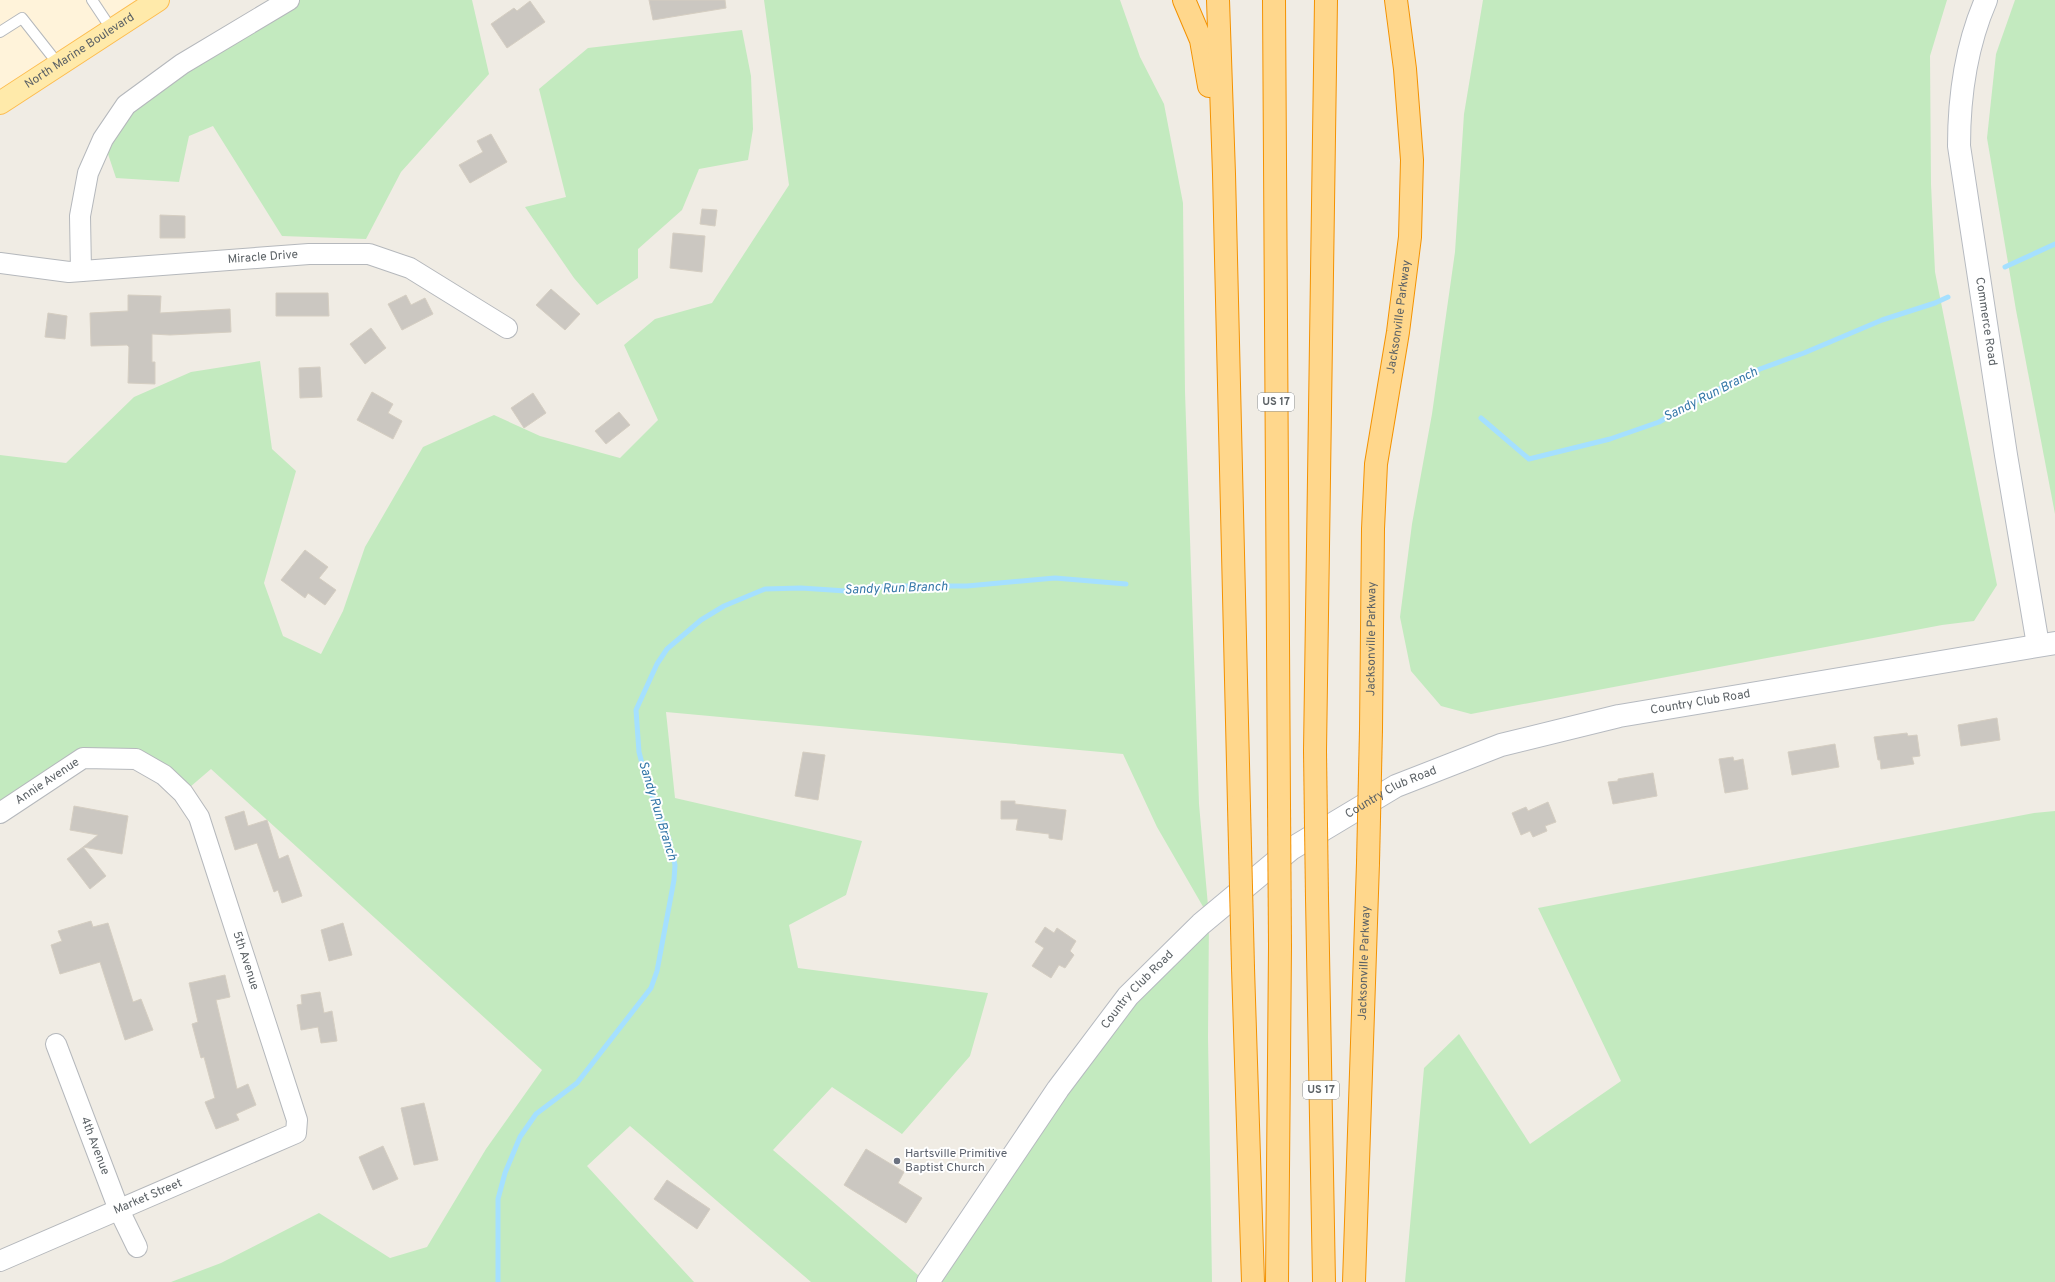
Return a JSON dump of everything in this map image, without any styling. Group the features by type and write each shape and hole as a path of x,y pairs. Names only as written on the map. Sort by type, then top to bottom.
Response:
{"highway":[{"path":"1184,0 1202,40 1224,174"},
{"path":"1218,0 1224,174 1243,968 1253,1282"},
{"name":"US 17","path":"1274,0 1280,947 1277,1282"},
{"name":"US 17","path":"1324,1282 1315,751 1326,0"},
{"name":"Jacksonville Parkway","path":"1354,1282 1368,863 1373,529 1376,464 1398,332 1410,230 1412,160 1405,69 1396,0"}],"main road":[{"name":"North Marine Boulevard","path":"0,103 158,0"},
{"name":"Commerce Road","path":"1986,0 1969,51 1962,88 1959,114 1959,146 2006,455 2046,644"},
{"name":"Country Club Road","path":"928,1282 1058,1089 1128,996 1201,924 1291,849 1396,786 1501,745 1619,716 2046,644"}],"street":[{"path":"81,271 80,216 88,173 102,138 126,105 182,64 289,0"},
{"name":"Miracle Drive","path":"0,263 69,272 309,254 369,254 410,268 507,328"},
{"name":"Annie Avenue","path":"0,813 83,758 136,759 164,775 183,793"},
{"name":"5th Avenue","path":"183,793 198,817 220,882 297,1120 296,1133"},
{"name":"4th Avenue","path":"56,1044 119,1210 137,1247"},
{"name":"Market Street","path":"0,1261 296,1133"}],"lane":[{"path":"92,0 112,30"},
{"path":"0,32 22,18 58,65"}],"shaded area":[{"path":"0,0 158,0 0,102"}],"green space":[{"path":"289,0 472,0 489,74 401,172 366,239 282,236 213,126 189,136 179,182 116,178 103,139 126,105"},
{"path":"764,0 1120,0 1140,57 1164,104 1183,203 1185,392 1199,804 1209,917 1157,827 1123,754 666,712 675,798 862,841 846,895 789,925 798,968 988,993 970,1056 902,1134 832,1087 773,1150 926,1282 811,1282 630,1126 587,1166 694,1282 171,1282 221,1263 319,1213 390,1258 427,1247 486,1149 542,1070 211,769 183,793 164,775 83,758 0,813 0,455 66,463 134,397 191,372 260,361 272,449 296,471 264,583 283,636 321,654 343,611 365,547 423,447 494,415 540,436 620,458 658,420 624,345 655,319 712,303 789,185"},
{"path":"1483,0 1947,0 1930,56 1931,184 1935,272 1997,585 1974,621 1942,625 1471,714 1441,706 1411,671 1400,617 1412,524 1432,414 1455,252 1464,114"},
{"path":"2015,0 2055,0 2055,514 2016,310 1987,138 1996,54"},
{"path":"742,30 751,76 753,129 748,160 699,169 682,210 638,249 638,278 597,305 574,278 525,207 566,197 539,89 588,48"},
{"path":"2055,811 2055,1282 1405,1282 1424,1068 1459,1034 1530,1144 1621,1081 1538,908 2034,813"},
{"path":"1209,917 1208,1037 1212,1282 928,1282 1058,1089"}],"building":[{"path":"649,0 725,0 726,8 653,20"},
{"path":"530,1 545,22 507,48 491,24 514,8 517,11"},
{"path":"491,134 507,162 470,183 459,165 483,152 477,141"},
{"path":"702,209 717,210 715,226 700,224"},
{"path":"160,215 185,216 185,238 160,238"},
{"path":"673,233 705,236 702,272 670,268"},
{"path":"551,289 580,314 565,330 536,305"},
{"path":"276,293 328,293 329,316 276,316"},
{"path":"128,295 161,296 160,313 230,309 231,332 170,335 152,334 152,362 155,362 155,384 128,383 129,347 127,345 91,346 90,313 128,311"},
{"path":"406,295 411,305 425,298 433,314 402,330 388,304"},
{"path":"48,313 67,316 65,339 45,337"},
{"path":"371,328 386,348 365,364 350,344"},
{"path":"320,367 322,397 300,398 299,368"},
{"path":"372,392 393,404 388,413 402,421 393,439 357,420"},
{"path":"533,393 546,413 524,428 511,408"},
{"path":"619,412 630,425 606,444 595,431"},
{"path":"305,550 328,567 319,578 336,590 325,605 308,593 305,598 281,580"},
{"path":"1997,718 2000,740 1961,746 1958,725"},
{"path":"1907,733 1908,736 1917,735 1920,756 1912,757 1914,764 1881,769 1874,737"},
{"path":"1835,744 1839,767 1792,775 1788,752"},
{"path":"803,752 825,755 818,800 795,796"},
{"path":"1733,757 1734,761 1743,759 1748,789 1725,793 1719,759"},
{"path":"1653,773 1657,796 1613,804 1608,782"},
{"path":"1001,801 1015,801 1015,804 1066,810 1062,840 1049,838 1049,834 1016,830 1018,819 1001,819"},
{"path":"1548,802 1556,822 1545,826 1547,831 1533,837 1530,831 1521,835 1512,813 1526,807 1528,811"},
{"path":"74,806 128,816 122,854 83,847 98,835 70,830"},
{"path":"244,811 248,826 267,820 279,859 288,855 302,896 282,903 278,890 274,892 257,843 235,850 225,817"},
{"path":"83,847 106,876 90,889 67,859"},
{"path":"91,921 93,927 108,923 133,1002 141,999 153,1030 125,1040 100,962 60,974 51,945 62,941 58,931"},
{"path":"343,923 352,955 329,961 321,930"},
{"path":"1045,927 1054,933 1057,928 1076,941 1070,951 1074,955 1065,968 1059,965 1051,978 1032,966 1044,948 1035,942"},
{"path":"225,975 230,997 216,1000 237,1089 248,1084 256,1105 236,1114 239,1120 216,1129 205,1102 215,1098 204,1057 201,1058 192,1024 198,1022 189,983"},
{"path":"320,992 324,1013 332,1011 337,1041 321,1043 318,1027 301,1030 297,1005 302,1004 301,995"},
{"path":"424,1103 438,1160 414,1165 401,1108"},
{"path":"383,1146 398,1179 373,1190 359,1157"},
{"path":"866,1149 904,1172 898,1183 922,1198 906,1223 844,1185"},
{"path":"667,1180 710,1209 697,1229 654,1199"}],"waterway":[{"name":"Sandy Run Branch","path":"2005,267 2055,244"},
{"name":"Sandy Run Branch","path":"1481,418 1529,459 1610,439 1659,422 1699,399 1760,369 1804,353 1882,320 1935,303 1948,297"},
{"name":"Sandy Run Branch","path":"498,1282 498,1199 505,1173 520,1137 536,1114 577,1083 651,988 657,971 674,880 675,865 669,839 647,782 639,752 636,710 657,664 667,649 701,620 724,606 765,589 801,588 846,591 888,586 967,586 1055,578 1126,584"}],"place":[{"name":"Hartsville Primitive Baptist Church","path":"897,1161"}]}
